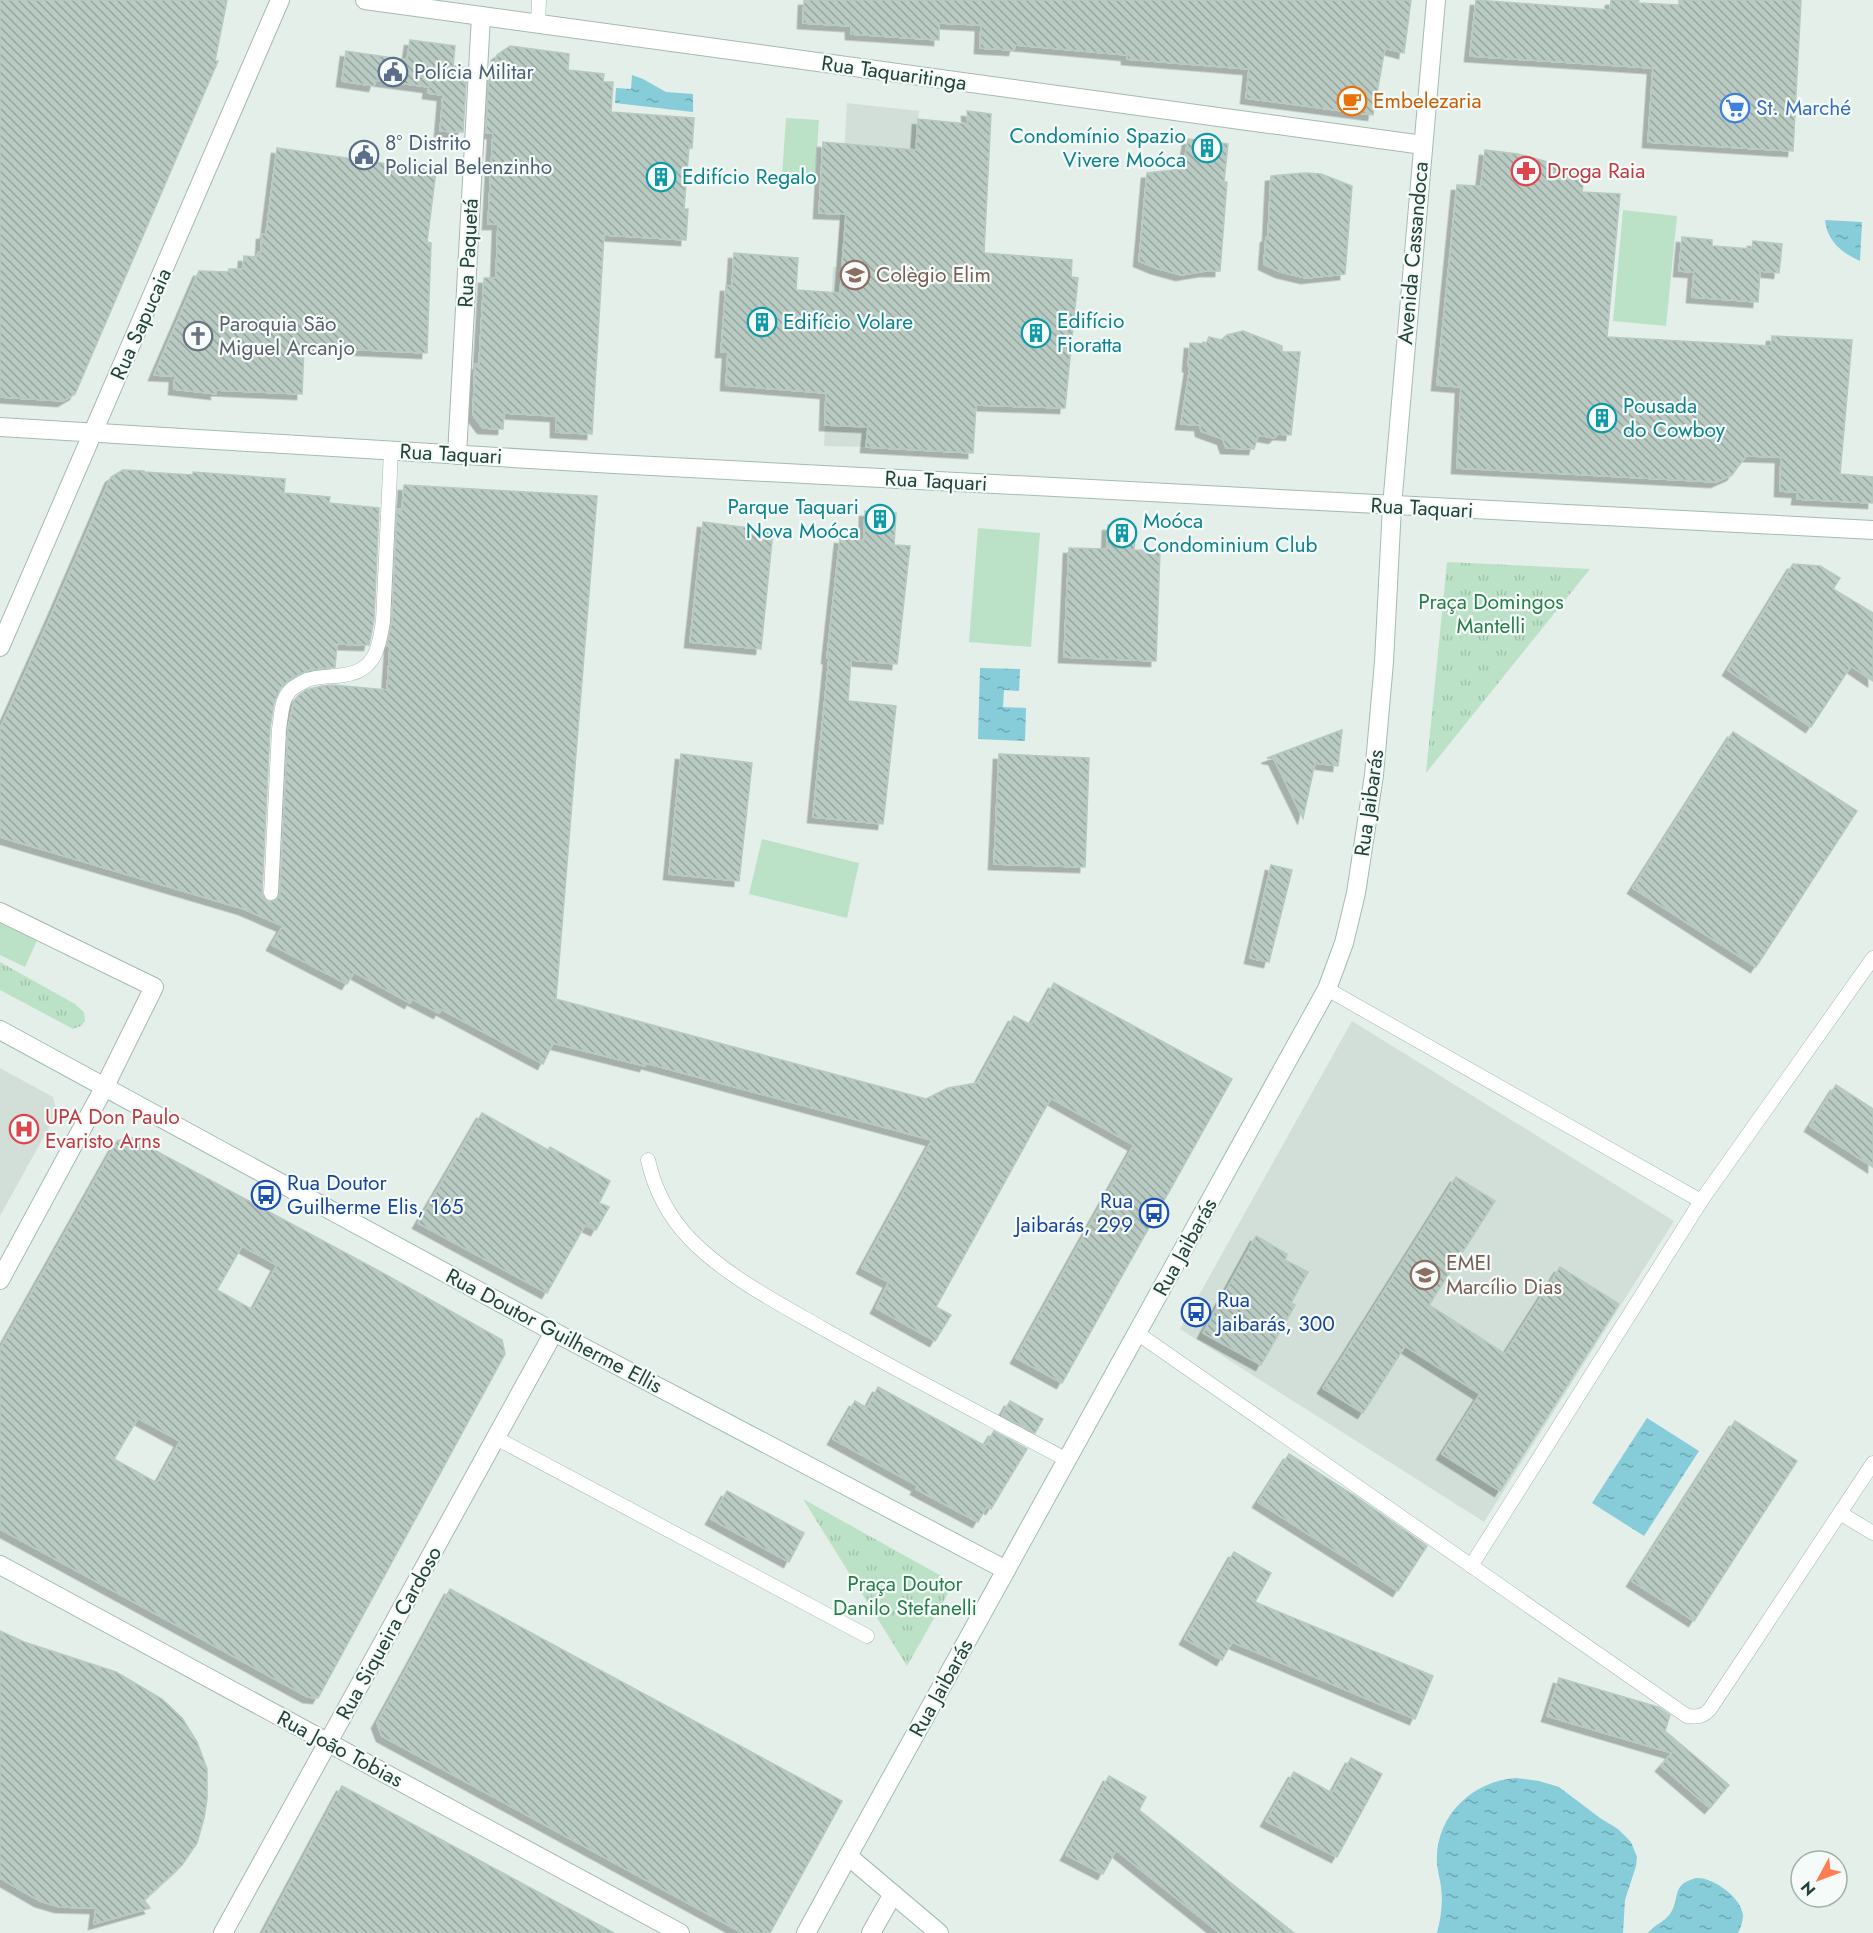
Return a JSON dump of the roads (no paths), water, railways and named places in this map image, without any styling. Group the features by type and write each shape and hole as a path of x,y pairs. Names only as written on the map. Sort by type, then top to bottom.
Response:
{"street":[{"name":"Rua Sapucaia","path":"0,647 280,0"},
{"name":"Rua Taquaritinga","path":"365,0 1423,145"},
{"name":"Avenida Cassandoca","path":"1392,506 1437,0"},
{"name":"Rua Paquetá","path":"457,454 481,16"},
{"name":"Rua Taquari","path":"0,426 391,451 1873,530"},
{"name":"Rua Jaibarás","path":"806,1933 1327,989 1344,943 1356,893 1374,776 1384,662 1392,506"},
{"path":"0,912 154,987 104,1088 0,1280"},
{"name":"Rua Doutor Guilherme Ellis","path":"0,1030 555,1332 1006,1570"},
{"name":"Rua Siqueira Cardoso","path":"223,1933 555,1332"},
{"name":"Rua João Tobias","path":"0,1565 680,1933"},
{"path":"848,1856 939,1933"},
{"path":"872,1933 893,1894"}],"lane":[{"path":"538,24 539,0"},
{"path":"271,893 279,729 282,707 288,693 300,683 314,678 346,675 361,670 372,660 379,645 383,621 391,451"},
{"path":"1471,1566 1701,1202 1873,958"},
{"path":"1327,989 1701,1202"},
{"path":"648,1160 654,1185 667,1211 690,1240 723,1267 765,1296 1067,1460"},
{"path":"1137,1333 1687,1716 1697,1717 1710,1709 1873,1463"},
{"path":"496,1438 867,1636"},
{"path":"1840,1513 1873,1533"}],"water":[{"path":"632,75 666,92 693,94 693,112 615,103 616,88 631,89"},
{"path":"1825,220 1862,222 1860,261 1836,245 1829,234"},
{"path":"980,668 1020,669 1019,691 1004,690 1003,707 1026,708 1025,741 978,739"},
{"path":"1647,1418 1699,1451 1644,1536 1592,1503"},
{"path":"1516,1778 1559,1787 1618,1829 1631,1842 1637,1857 1625,1900 1623,1933 1437,1933 1442,1899 1437,1864 1438,1847 1449,1817 1470,1794 1484,1786"},
{"path":"1696,1878 1718,1885 1737,1901 1743,1915 1738,1933 1648,1933 1670,1914 1679,1888"}],"place":[{"name":"Polícia Militar","path":"393,72"},
{"name":"Embelezaria","path":"1352,101"},
{"name":"St. Marché","path":"1735,108"},
{"name":"Condomínio Spazio Vivere Moóca","path":"1207,148"},
{"name":"8º Distrito Policial Belenzinho","path":"364,155"},
{"name":"Droga Raia","path":"1526,171"},
{"name":"Edifício Regalo","path":"661,177"},
{"name":"Colègio Elim","path":"855,275"},
{"name":"Edifício Volare","path":"762,322"},
{"name":"Edifício Fioratta","path":"1036,333"},
{"name":"Paroquia São Miguel Arcanjo","path":"198,336"},
{"name":"Pousada do Cowboy","path":"1602,418"},
{"name":"Parque Taquari Nova Moóca","path":"880,519"},
{"name":"Moóca Condominium Club","path":"1122,533"},
{"name":"UPA Don Paulo Evaristo Arns","path":"24,1129"},
{"name":"Rua Doutor Guilherme Elis, 165","path":"266,1195"},
{"name":"Rua Jaibarás, 299","path":"1154,1213"},
{"name":"EMEI Marcílio Dias","path":"1425,1275"},
{"name":"Rua Jaibarás, 300","path":"1196,1312"}],"park label":[{"name":"Praça Domingos Mantelli","path":"1491,614"},
{"name":"Praça Doutor Danilo Stefanelli","path":"905,1596"}]}
